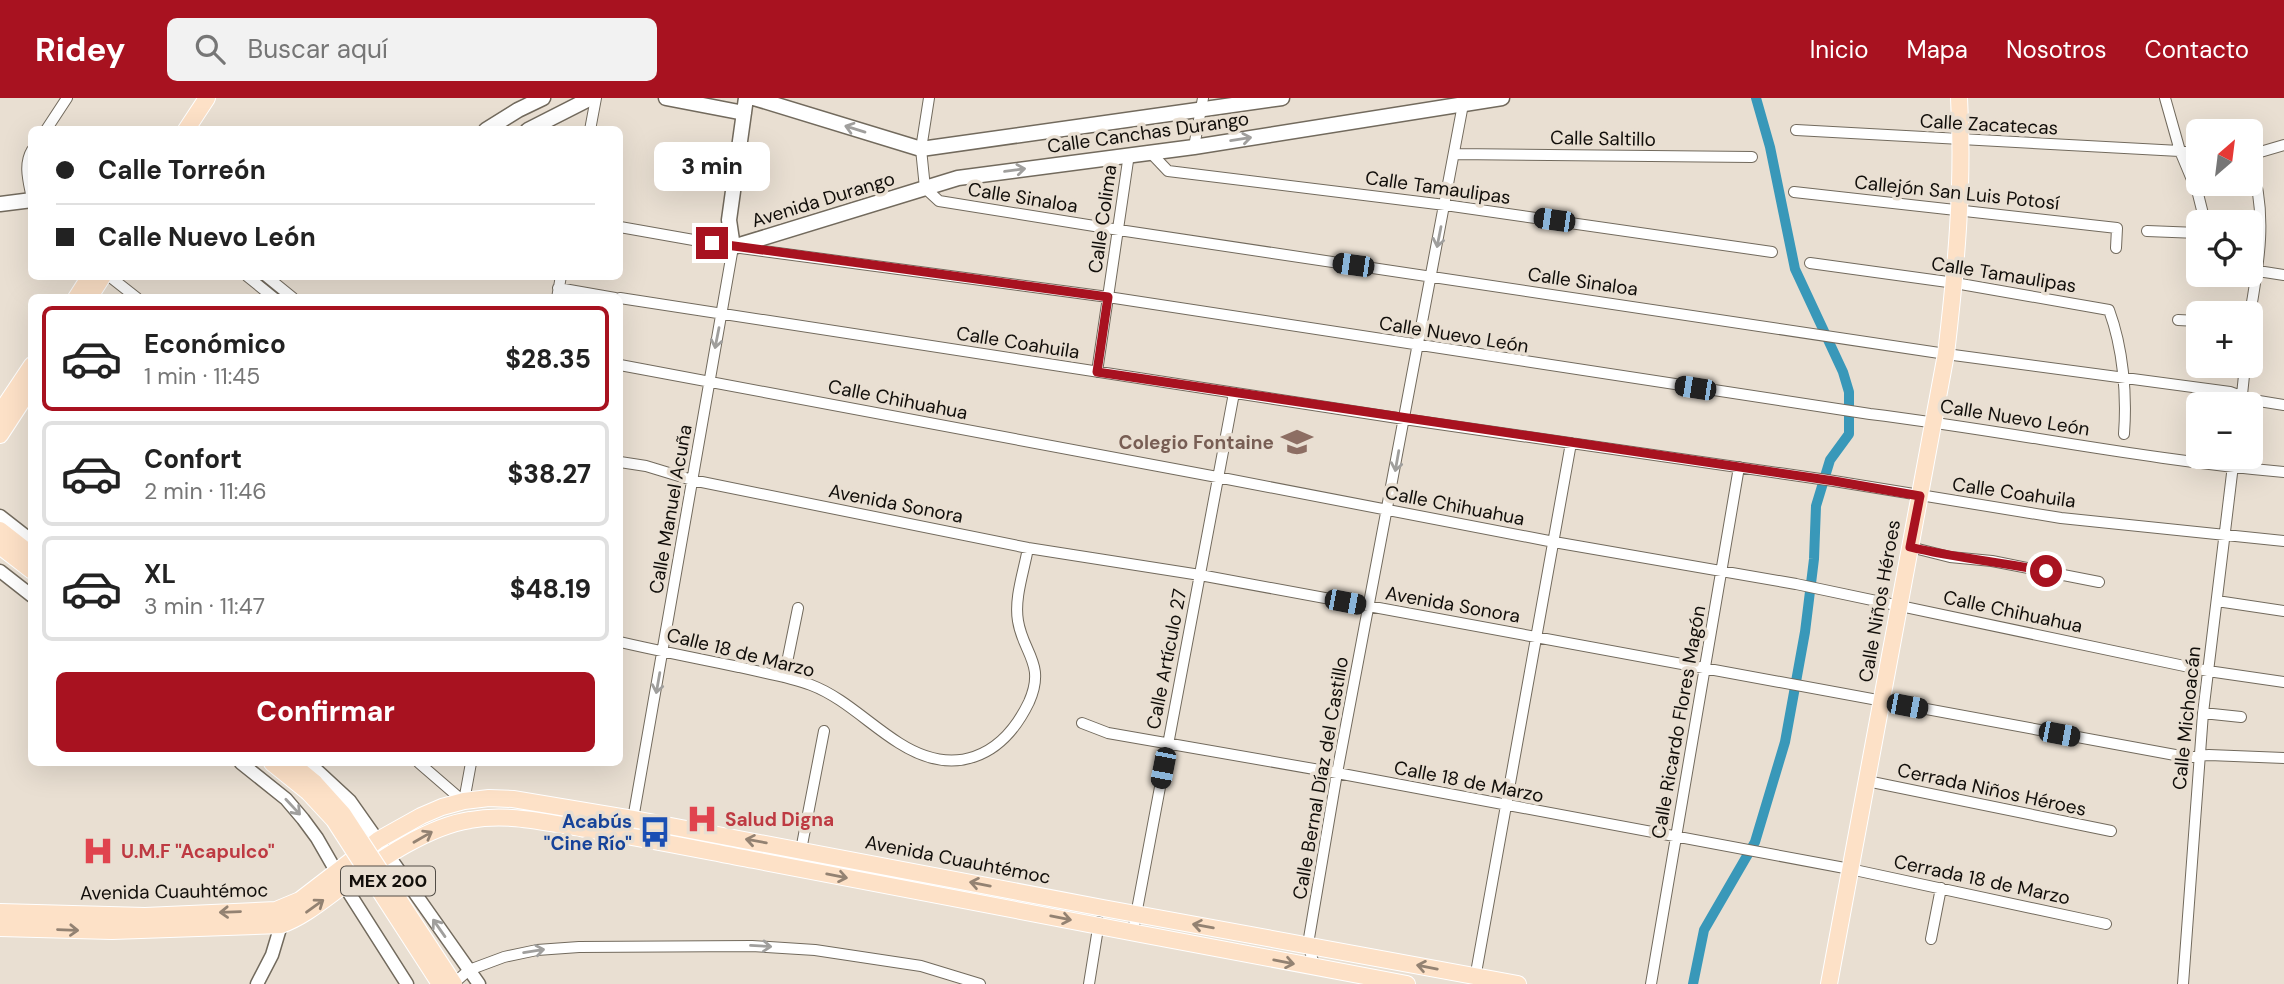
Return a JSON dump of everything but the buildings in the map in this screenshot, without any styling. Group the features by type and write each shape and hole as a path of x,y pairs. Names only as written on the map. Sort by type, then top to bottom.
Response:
{"main road":[{"path":"189,126 207,98"},
{"path":"202,126 219,98"},
{"path":"492,126 543,98"},
{"path":"536,126 594,98"},
{"path":"666,98 744,113"},
{"path":"733,247 729,220 746,98"},
{"name":"Avenida Durango","path":"754,98 921,149 1202,104 1282,98"},
{"name":"Calle Canchas Durango","path":"925,188 958,178 1194,146 1464,101 1502,98"},
{"name":"Calle Niños Héroes","path":"1829,984 1946,354 1955,283 1959,209 1959,98"},
{"name":"Avenida Durango","path":"733,247 925,188"},
{"path":"0,204 28,200"},
{"path":"0,413 28,371"},
{"path":"0,435 28,392"},
{"path":"0,530 28,552"},
{"path":"0,546 28,568"},
{"name":"MEX 200","path":"277,766 312,787 344,814 453,984"},
{"name":"MEX 200","path":"294,766 312,787 440,984"},
{"name":"Avenida Cuauhtémoc","path":"0,928 112,931 281,925 306,913 379,839 442,807 489,798 513,799 634,819 1308,944 1474,980 1518,984"},
{"name":"Avenida Cuauhtémoc","path":"0,912 145,916 276,910 450,824 491,817 514,818 632,836 1379,981 1407,984"}],"street":[{"path":"49,126 67,98"},
{"path":"590,126 594,98"},
{"path":"925,188 921,149 929,98"},
{"path":"2165,98 2180,151 2198,194 2201,210"},
{"name":"Calle Bernal Díaz del Castillo","path":"1315,968 1308,944 1337,773 1464,101"},
{"path":"1194,146 1202,104"},
{"name":"Calle Zacatecas","path":"1796,130 2186,151"},
{"path":"2263,151 2284,145"},
{"name":"Calle Tamaulipas","path":"1149,151 1168,171 1445,205 1772,252"},
{"name":"Calle Colima","path":"1097,372 1129,154"},
{"name":"Calle Saltillo","path":"1454,154 1752,157"},
{"path":"28,157 28,177"},
{"name":"Calle Sinaloa","path":"925,188 939,201 1119,230 1946,354 2230,392"},
{"name":"Callejón San Luis Potosí","path":"1794,192 2117,228 2116,248"},
{"name":"Calle Nuevo León","path":"623,228 733,247 1108,297 1833,409 2186,456"},
{"path":"2147,231 2186,233"},
{"name":"Calle Manuel Acuña","path":"634,819 733,247"},
{"name":"Calle Tamaulipas","path":"1810,263 1955,283 2109,310 2123,376"},
{"path":"2263,272 2284,275"},
{"path":"115,280 132,294"},
{"path":"252,280 269,294"},
{"path":"271,280 288,294"},
{"name":"Calle Coahuila","path":"623,299 1404,419 1805,476 2061,518 2284,541"},
{"path":"2178,320 2186,320"},
{"name":"Calle Chihuahua","path":"623,366 1554,542 1823,589 2208,671 2284,682"},
{"path":"2123,376 2126,411 2124,434"},
{"name":"Calle Artículo 27","path":"1133,932 1234,393"},
{"path":"2263,402 2284,405"},
{"path":"1474,980 1571,443"},
{"name":"Avenida Sonora","path":"623,463 692,480 1028,548 1200,575 2172,755 2284,758"},
{"name":"Calle Ricardo Flores Magón","path":"1651,984 1739,467"},
{"name":"Calle Nuevo León","path":"2263,468 2284,472"},
{"name":"Calle Michoacán","path":"2183,984 2203,713 2233,469"},
{"path":"0,516 28,538"},
{"path":"1910,547 2099,582"},
{"name":"Calle 18 de Marzo","path":"623,643 813,685 901,745 948,761 975,758 992,750 1009,732 1029,701 1035,680 1032,657 1018,622 1017,608 1028,548"},
{"path":"0,571 28,593"},
{"path":"2217,601 2284,611"},
{"path":"784,677 798,608"},
{"path":"2203,713 2241,717"},
{"name":"Calle 18 de Marzo","path":"1082,723 1108,733 1850,869"},
{"path":"801,850 824,731"},
{"path":"245,766 286,799 303,819 407,984"},
{"path":"313,766 350,801 379,839 479,984"},
{"path":"422,766 463,801 470,766"},
{"name":"Cerrada Niños Héroes","path":"1867,781 2111,831"},
{"name":"Cerrada 18 de Marzo","path":"1850,869 2106,924"},
{"path":"1931,939 1941,888"},
{"path":"1089,984 1103,908"},
{"path":"257,984 272,956 281,925"},
{"path":"453,984 469,970 504,957 537,950 579,947 752,946 815,950 921,966 980,984"}],"waterway":[{"path":"1693,984 1704,930 1755,842 1785,742 1805,632 1814,559 1816,506 1830,460 1849,434 1849,392 1843,372 1795,269 1770,147 1756,98"}],"place":[{"name":"Colegio Fontaine","path":"1297,442"},
{"name":"Salud Digna","path":"702,819"},
{"name":"Acabús \"Cine Río\"","path":"655,832"},
{"name":"U.M.F \"Acapulco\"","path":"98,851"}],"route":[{"path":"712,243 1108,297 1097,372 1920,496 1910,547 2046,571"}]}
